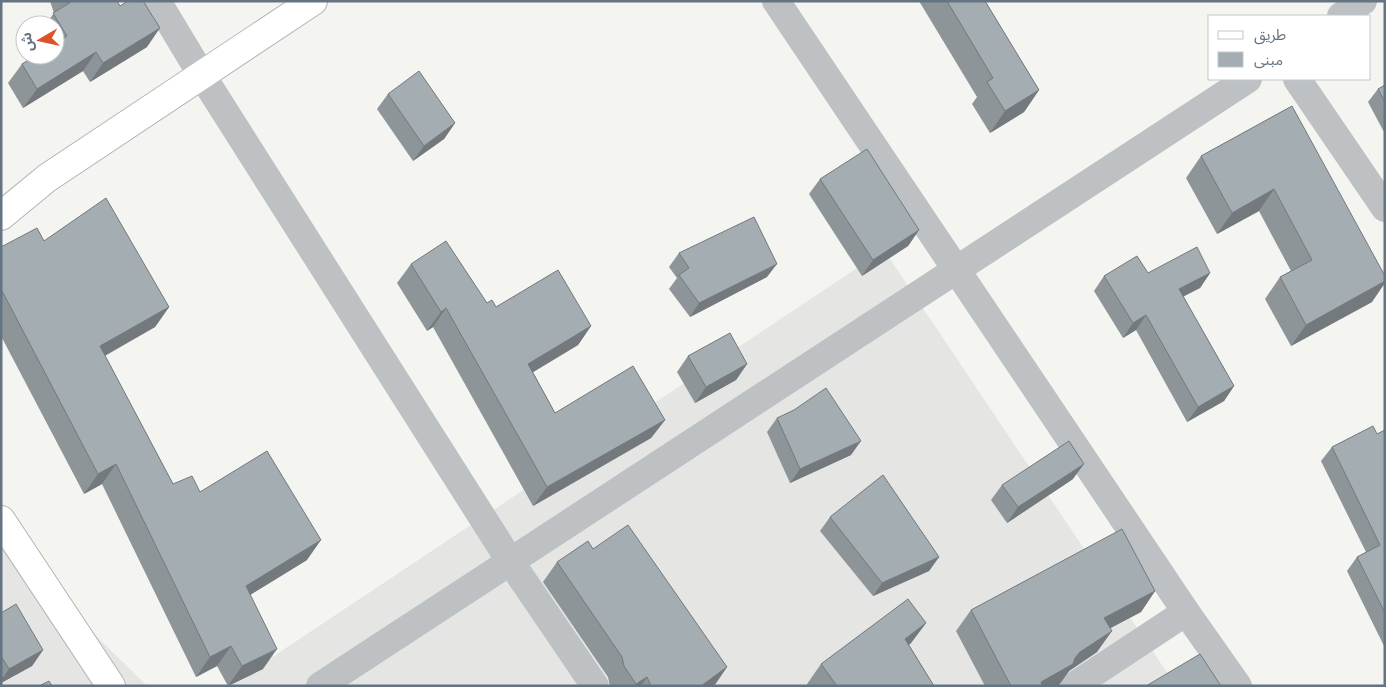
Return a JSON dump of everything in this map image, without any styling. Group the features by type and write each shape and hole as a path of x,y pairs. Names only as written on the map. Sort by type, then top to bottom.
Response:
{"main road":[{"path":"1,216 47,178 313,1"},
{"path":"1,520 111,686"}],"street":[{"path":"157,1 201,74 510,561 595,686"},
{"path":"776,1 1186,612 1238,686"},
{"path":"1342,15 1363,1"},
{"path":"320,686 1246,80"},
{"path":"1298,80 1385,208"},
{"path":"1074,686 1186,612"}],"shaded area":[{"path":"884,250 1176,686 229,686"},
{"path":"1,542 147,686 1,686"}],"building":[{"path":"117,1 120,6 128,1 143,1 160,28 103,63 96,52 37,89 23,65 65,65 65,37 67,36 65,33 65,15 54,15 53,13 71,2"},
{"path":"947,1 985,1 1039,90 1005,111 987,82 993,78"},
{"path":"419,71 455,123 424,146 388,94"},
{"path":"1385,85 1385,102 1378,89"},
{"path":"1292,106 1385,276 1385,281 1306,325 1280,277 1312,260 1274,189 1232,213 1201,156"},
{"path":"867,149 919,230 873,260 820,179"},
{"path":"106,198 169,307 100,346 173,484 192,476 200,492 267,451 321,540 246,586 277,649 242,666 231,646 210,657 116,464 98,474 1,289 1,247 37,228 44,241"},
{"path":"754,217 777,264 699,303 679,275 689,268 679,253"},
{"path":"446,241 487,303 492,300 496,307 558,270 591,326 528,364 555,413 633,366 665,420 547,487 446,308 441,312 411,264"},
{"path":"1197,247 1210,273 1179,289 1234,386 1198,407 1146,315 1133,323 1104,276 1137,256 1148,273"},
{"path":"730,333 747,364 706,387 688,356"},
{"path":"826,388 861,441 800,469 777,418 794,410"},
{"path":"1373,426 1377,434 1385,430 1385,613 1357,557 1380,545 1332,447"},
{"path":"1069,441 1084,464 1018,507 1002,485"},
{"path":"883,475 939,557 882,583 830,517"},
{"path":"628,525 727,667 701,686 651,686 647,677 636,684 624,666 622,657 557,562 588,541 593,549"},
{"path":"1122,529 1155,591 1104,618 1112,631 1080,652 1073,664 1041,682 1042,686 1011,686 971,610"},
{"path":"908,599 926,623 905,639 934,686 837,686 821,664"},
{"path":"16,604 43,650 9,669 1,656 1,613"},
{"path":"1200,654 1221,686 1146,686"},
{"path":"49,681 52,686 39,686"}]}
